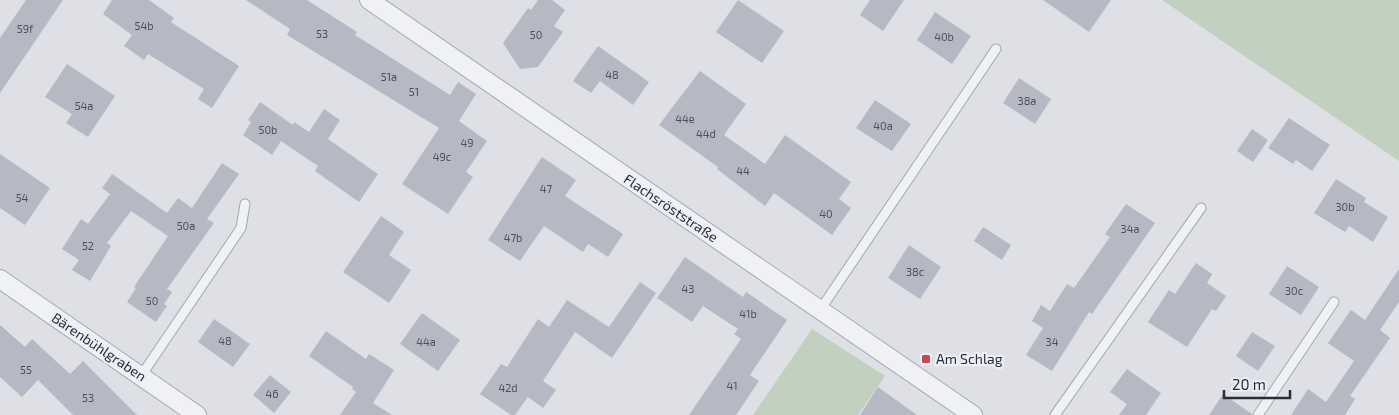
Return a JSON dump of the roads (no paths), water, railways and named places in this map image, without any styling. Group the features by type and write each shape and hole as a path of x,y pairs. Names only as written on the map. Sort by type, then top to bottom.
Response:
{"street":[{"name":"Flachsröststraße","path":"369,0 971,414"},
{"name":"Bärenbühlgraben","path":"0,280 197,415"}],"lane":[{"path":"820,310 996,49"},
{"path":"140,376 241,228 245,204"},
{"path":"1055,415 1201,208"},
{"path":"1258,415 1334,302"}],"place":[{"name":"Am Schlag","path":"926,359"}]}
